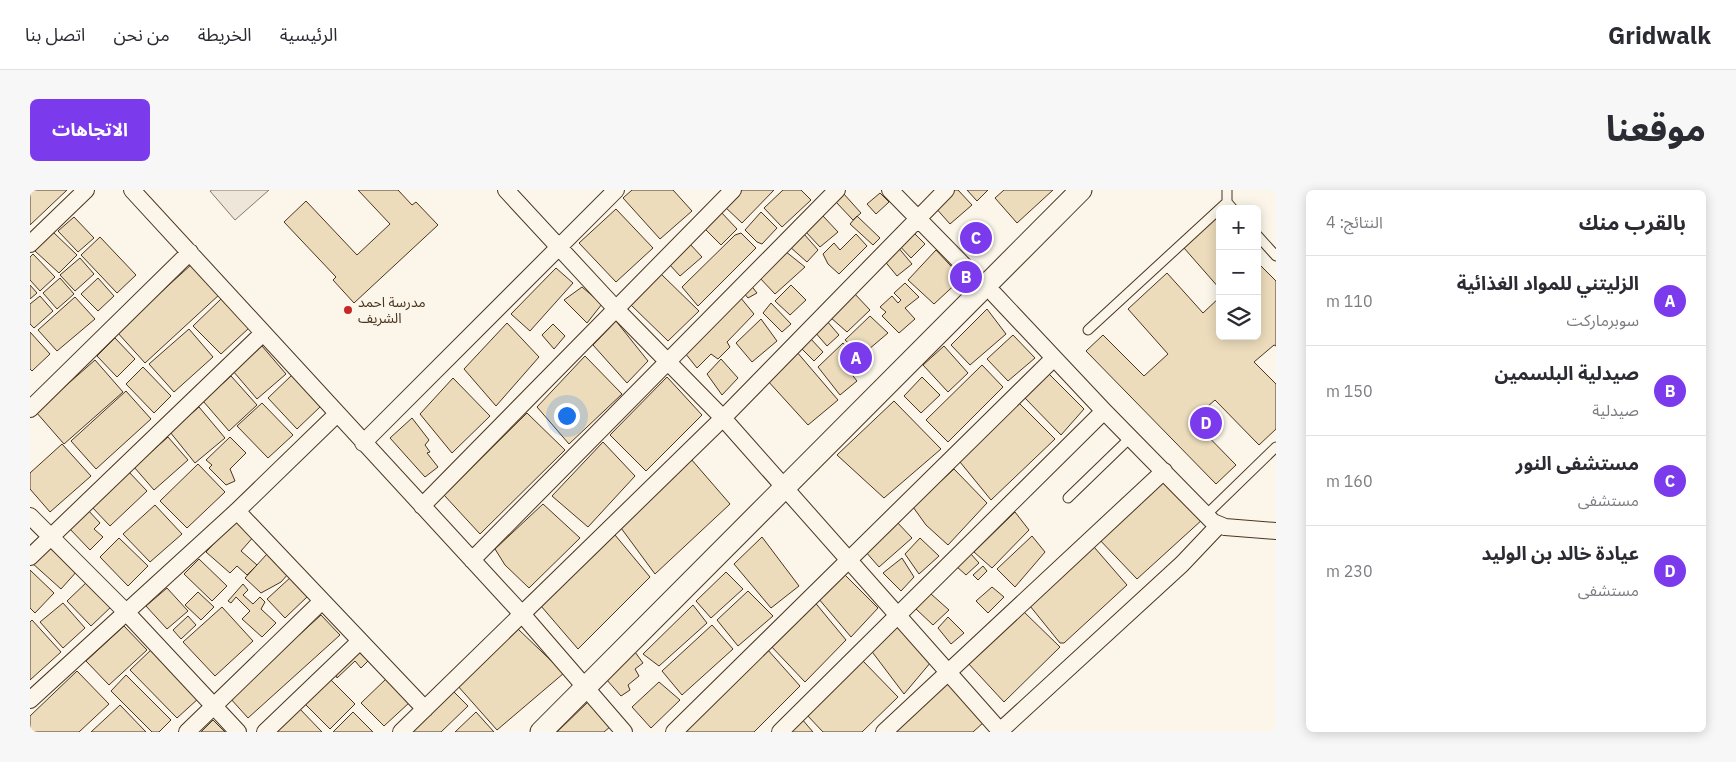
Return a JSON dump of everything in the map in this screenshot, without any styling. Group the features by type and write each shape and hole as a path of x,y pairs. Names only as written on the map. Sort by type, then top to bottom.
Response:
{"street":[{"path":"30,244 86,190"},
{"path":"132,190 522,614 624,732"},
{"path":"506,190 519,198 560,248 617,310 723,418 785,486 897,617 1000,732 1182,564 1213,520"},
{"path":"363,443 616,190"},
{"path":"422,506 733,190"},
{"path":"472,560 837,190"},
{"path":"890,190 989,290 1104,411 1213,520 1276,531"},
{"path":"401,732 723,418 946,190"},
{"path":"541,732 586,689 785,486 989,290 1080,190"},
{"path":"30,409 190,252"},
{"path":"30,557 263,333"},
{"path":"674,732 847,559 1054,358"},
{"path":"780,732 1104,411"},
{"path":"30,700 127,613 337,414"},
{"path":"884,732 1164,470"},
{"path":"237,510 425,709"},
{"path":"30,516 127,613 238,732"},
{"path":"187,732 322,602"},
{"path":"265,732 360,641"}],"lane":[{"path":"1227,190 1230,205"},
{"path":"1088,330 1216,217"},
{"path":"1261,239 1276,256"},
{"path":"1068,498 1130,437"},
{"path":"1213,520 1276,447"}],"shaded area":[{"path":"269,190 235,220 210,191"}],"building":[{"path":"30,190 67,190 30,225"},
{"path":"358,190 398,190 412,205 416,202 438,225 354,303 333,280 336,277 284,222 306,201 357,255 390,224"},
{"path":"632,190 673,190 692,211 660,239 623,198"},
{"path":"739,190 774,190 742,223 724,206"},
{"path":"783,190 801,190 811,200 782,227 764,208"},
{"path":"953,190 958,190 972,205 950,224 934,206"},
{"path":"967,190 988,190 977,201"},
{"path":"1004,190 1053,190 1017,223 995,198"},
{"path":"843,193 861,213 853,220 835,201"},
{"path":"880,193 889,202 876,214 867,204"},
{"path":"616,209 653,248 616,282 579,243"},
{"path":"720,211 737,229 721,245 704,228"},
{"path":"761,212 777,228 762,244 757,242 745,230"},
{"path":"823,216 838,232 820,247 805,231"},
{"path":"857,216 880,238 873,245 850,224"},
{"path":"74,217 94,238 78,252 58,231"},
{"path":"1214,218 1216,220 1216,284 1184,248"},
{"path":"912,231 925,244 911,258 897,243"},
{"path":"53,232 77,255 59,273 35,251"},
{"path":"741,233 756,248 698,306 682,287 735,235"},
{"path":"804,234 818,250 807,262 789,246"},
{"path":"856,234 867,246 839,274 828,264 823,254 834,243 840,250"},
{"path":"100,237 136,275 117,293 81,255"},
{"path":"689,243 702,257 680,276 669,264"},
{"path":"897,246 912,264 897,276 883,259"},
{"path":"936,250 962,278 934,304 908,280"},
{"path":"785,251 805,267 775,294 759,277"},
{"path":"33,254 55,277 40,291 30,280 30,257"},
{"path":"80,258 94,274 75,291 60,275"},
{"path":"192,264 220,294 145,363 117,332"},
{"path":"1261,266 1276,281 1276,346 1274,345 1254,362 1276,384 1276,429 1259,445 1215,400 1192,420 1236,465 1216,484 1086,351 1103,335 1144,376 1168,354 1128,309 1167,273 1203,313 1216,301 1216,340 1261,340"},
{"path":"556,268 573,283 530,331 511,314"},
{"path":"661,274 699,311 668,341 630,304"},
{"path":"60,278 74,294 57,309 43,293"},
{"path":"98,278 114,296 98,311 81,294"},
{"path":"905,283 919,297 905,308 915,319 899,333 882,316 886,312 880,307 892,296 898,303 901,300 894,293"},
{"path":"750,284 757,293 748,298 743,292"},
{"path":"30,285 37,293 30,299"},
{"path":"791,285 806,300 790,315 775,301"},
{"path":"582,287 602,304 587,323 564,300"},
{"path":"853,292 870,310 847,332 830,317"},
{"path":"40,296 53,311 34,328 30,324 30,304"},
{"path":"75,297 95,319 57,351 38,330"},
{"path":"740,297 754,314 727,342 730,347 718,359 711,354 697,368 685,353"},
{"path":"221,299 249,328 221,354 193,326"},
{"path":"771,303 791,324 782,332 763,313"},
{"path":"987,309 1006,334 970,365 951,345"},
{"path":"870,316 888,333 862,355 845,340"},
{"path":"761,319 777,341 752,362 736,343"},
{"path":"826,320 839,335 827,346 814,331"},
{"path":"616,321 648,361 627,383 593,345"},
{"path":"507,323 539,357 496,406 464,369"},
{"path":"553,324 565,336 554,349 542,335"},
{"path":"189,329 213,357 174,392 149,364"},
{"path":"30,332 50,354 32,371 30,369"},
{"path":"1013,335 1035,358 1008,381 987,359"},
{"path":"115,338 135,359 117,377 97,356"},
{"path":"810,338 823,352 814,361 801,348"},
{"path":"843,343 856,358 845,366 857,381 840,395 818,367"},
{"path":"262,346 286,374 257,399 233,371"},
{"path":"944,346 968,373 948,392 923,365"},
{"path":"796,351 838,400 808,425 767,380"},
{"path":"585,356 622,394 569,444 537,407"},
{"path":"721,359 738,378 722,395 707,374"},
{"path":"95,360 123,392 64,444 36,412"},
{"path":"982,365 1003,387 948,442 926,420"},
{"path":"143,367 171,396 154,413 126,384"},
{"path":"1048,373 1084,409 1061,435 1024,397"},
{"path":"292,375 321,406 297,429 268,398"},
{"path":"231,376 257,405 229,431 203,401"},
{"path":"667,377 702,415 646,471 610,435"},
{"path":"922,377 940,395 921,413 904,396"},
{"path":"453,378 490,416 452,453 420,414"},
{"path":"126,391 151,419 96,469 71,441"},
{"path":"894,401 941,449 884,498 837,455"},
{"path":"262,403 293,435 268,458 237,426"},
{"path":"1019,403 1055,439 991,500 960,462"},
{"path":"199,407 225,438 195,463 170,432"},
{"path":"527,413 565,450 480,534 444,495"},
{"path":"412,418 429,440 425,445 430,452 427,453 438,467 425,477 390,438"},
{"path":"168,437 188,460 154,490 134,467"},
{"path":"230,437 246,453 230,469 235,481 226,485 209,468 212,465 206,460"},
{"path":"603,442 635,476 588,527 552,496"},
{"path":"62,444 91,476 50,512 30,489 30,473"},
{"path":"691,459 730,504 655,574 621,528"},
{"path":"198,464 225,492 187,528 160,501"},
{"path":"954,469 987,503 948,545 926,525 913,507"},
{"path":"128,471 147,491 110,526 91,506"},
{"path":"1163,476 1203,519 1137,579 1097,537"},
{"path":"543,504 580,538 529,588 505,565 495,549"},
{"path":"155,505 182,534 150,562 123,534"},
{"path":"87,509 100,523 94,529 103,537 90,550 68,527"},
{"path":"1015,512 1029,530 992,568 974,552"},
{"path":"237,519 255,535 241,551 257,565 247,575 237,566 230,573 206,552"},
{"path":"896,521 912,538 879,567 865,551"},
{"path":"615,535 650,577 578,649 541,606"},
{"path":"1032,536 1045,552 1015,587 997,569"},
{"path":"762,537 799,586 771,608 734,564"},
{"path":"119,538 148,566 128,586 100,557"},
{"path":"920,538 939,556 919,574 905,554"},
{"path":"49,544 78,570 61,589 32,563"},
{"path":"1094,547 1127,585 1064,643 1060,643 1030,606"},
{"path":"970,553 979,563 966,575 956,566"},
{"path":"267,554 289,573 281,582 261,593 245,578"},
{"path":"902,558 914,577 901,591 883,573"},
{"path":"199,559 227,586 212,601 184,574"},
{"path":"983,566 987,571 978,580 973,575"},
{"path":"30,570 54,593 35,613 30,608"},
{"path":"726,572 743,589 711,618 696,601"},
{"path":"842,572 878,608 851,637 818,598"},
{"path":"292,576 309,595 285,618 267,599"},
{"path":"89,580 113,605 91,626 67,601"},
{"path":"243,584 248,590 243,595 253,604 260,597 265,602 261,609 276,623 262,637 242,619 250,611 236,597 231,603 228,601"},
{"path":"992,587 1004,597 988,613 976,601"},
{"path":"167,588 188,611 167,629 146,606"},
{"path":"748,591 773,616 738,646 717,620"},
{"path":"198,592 214,607 201,620 185,605"},
{"path":"931,594 949,610 933,625 916,609"},
{"path":"813,600 846,640 805,682 770,645"},
{"path":"63,603 85,628 63,648 40,622"},
{"path":"693,605 707,623 659,666 643,654"},
{"path":"222,607 253,641 215,676 183,642"},
{"path":"1023,611 1060,647 1004,702 967,662"},
{"path":"321,615 340,635 248,718 230,698"},
{"path":"188,616 196,625 181,639 173,630"},
{"path":"948,617 964,633 951,644 938,628"},
{"path":"32,620 61,652 30,680 30,622"},
{"path":"898,624 931,662 904,694 870,649"},
{"path":"712,625 733,649 682,695 662,671"},
{"path":"124,626 147,650 109,685 86,661"},
{"path":"518,629 564,673 497,730 457,685"},
{"path":"152,649 199,698 177,718 130,670"},
{"path":"767,649 800,686 754,732 685,732"},
{"path":"358,651 368,661 361,668 355,661 337,678 336,673"},
{"path":"635,652 643,663 635,669 639,676 628,685 630,690 621,696 606,679"},
{"path":"862,660 898,697 862,732 823,732 807,715"},
{"path":"77,671 109,704 79,732 30,732 30,716"},
{"path":"126,675 171,720 159,732 152,732 111,691"},
{"path":"328,677 355,704 330,729 303,702"},
{"path":"387,678 410,702 384,726 361,703"},
{"path":"659,682 680,700 651,728 632,707"},
{"path":"948,682 984,722 973,732 895,732"},
{"path":"453,691 468,706 441,732 409,732"},
{"path":"589,701 611,726 604,732 557,732"},
{"path":"120,705 146,732 91,732"},
{"path":"298,707 322,732 271,732"},
{"path":"353,712 373,732 333,732"},
{"path":"476,712 494,732 455,732"},
{"path":"801,718 813,732 788,732"},
{"path":"213,720 225,732 201,732"}],"place":[{"name":"مستشفى النور","path":"976,238"},
{"name":"صيدلية البلسمين","path":"966,277"},
{"name":"مدرسة احمد الشريف","path":"348,310"},
{"name":"الزليتني للمواد الغذائية","path":"856,358"},
{"name":"عيادة خالد بن الوليد","path":"1206,423"}]}
